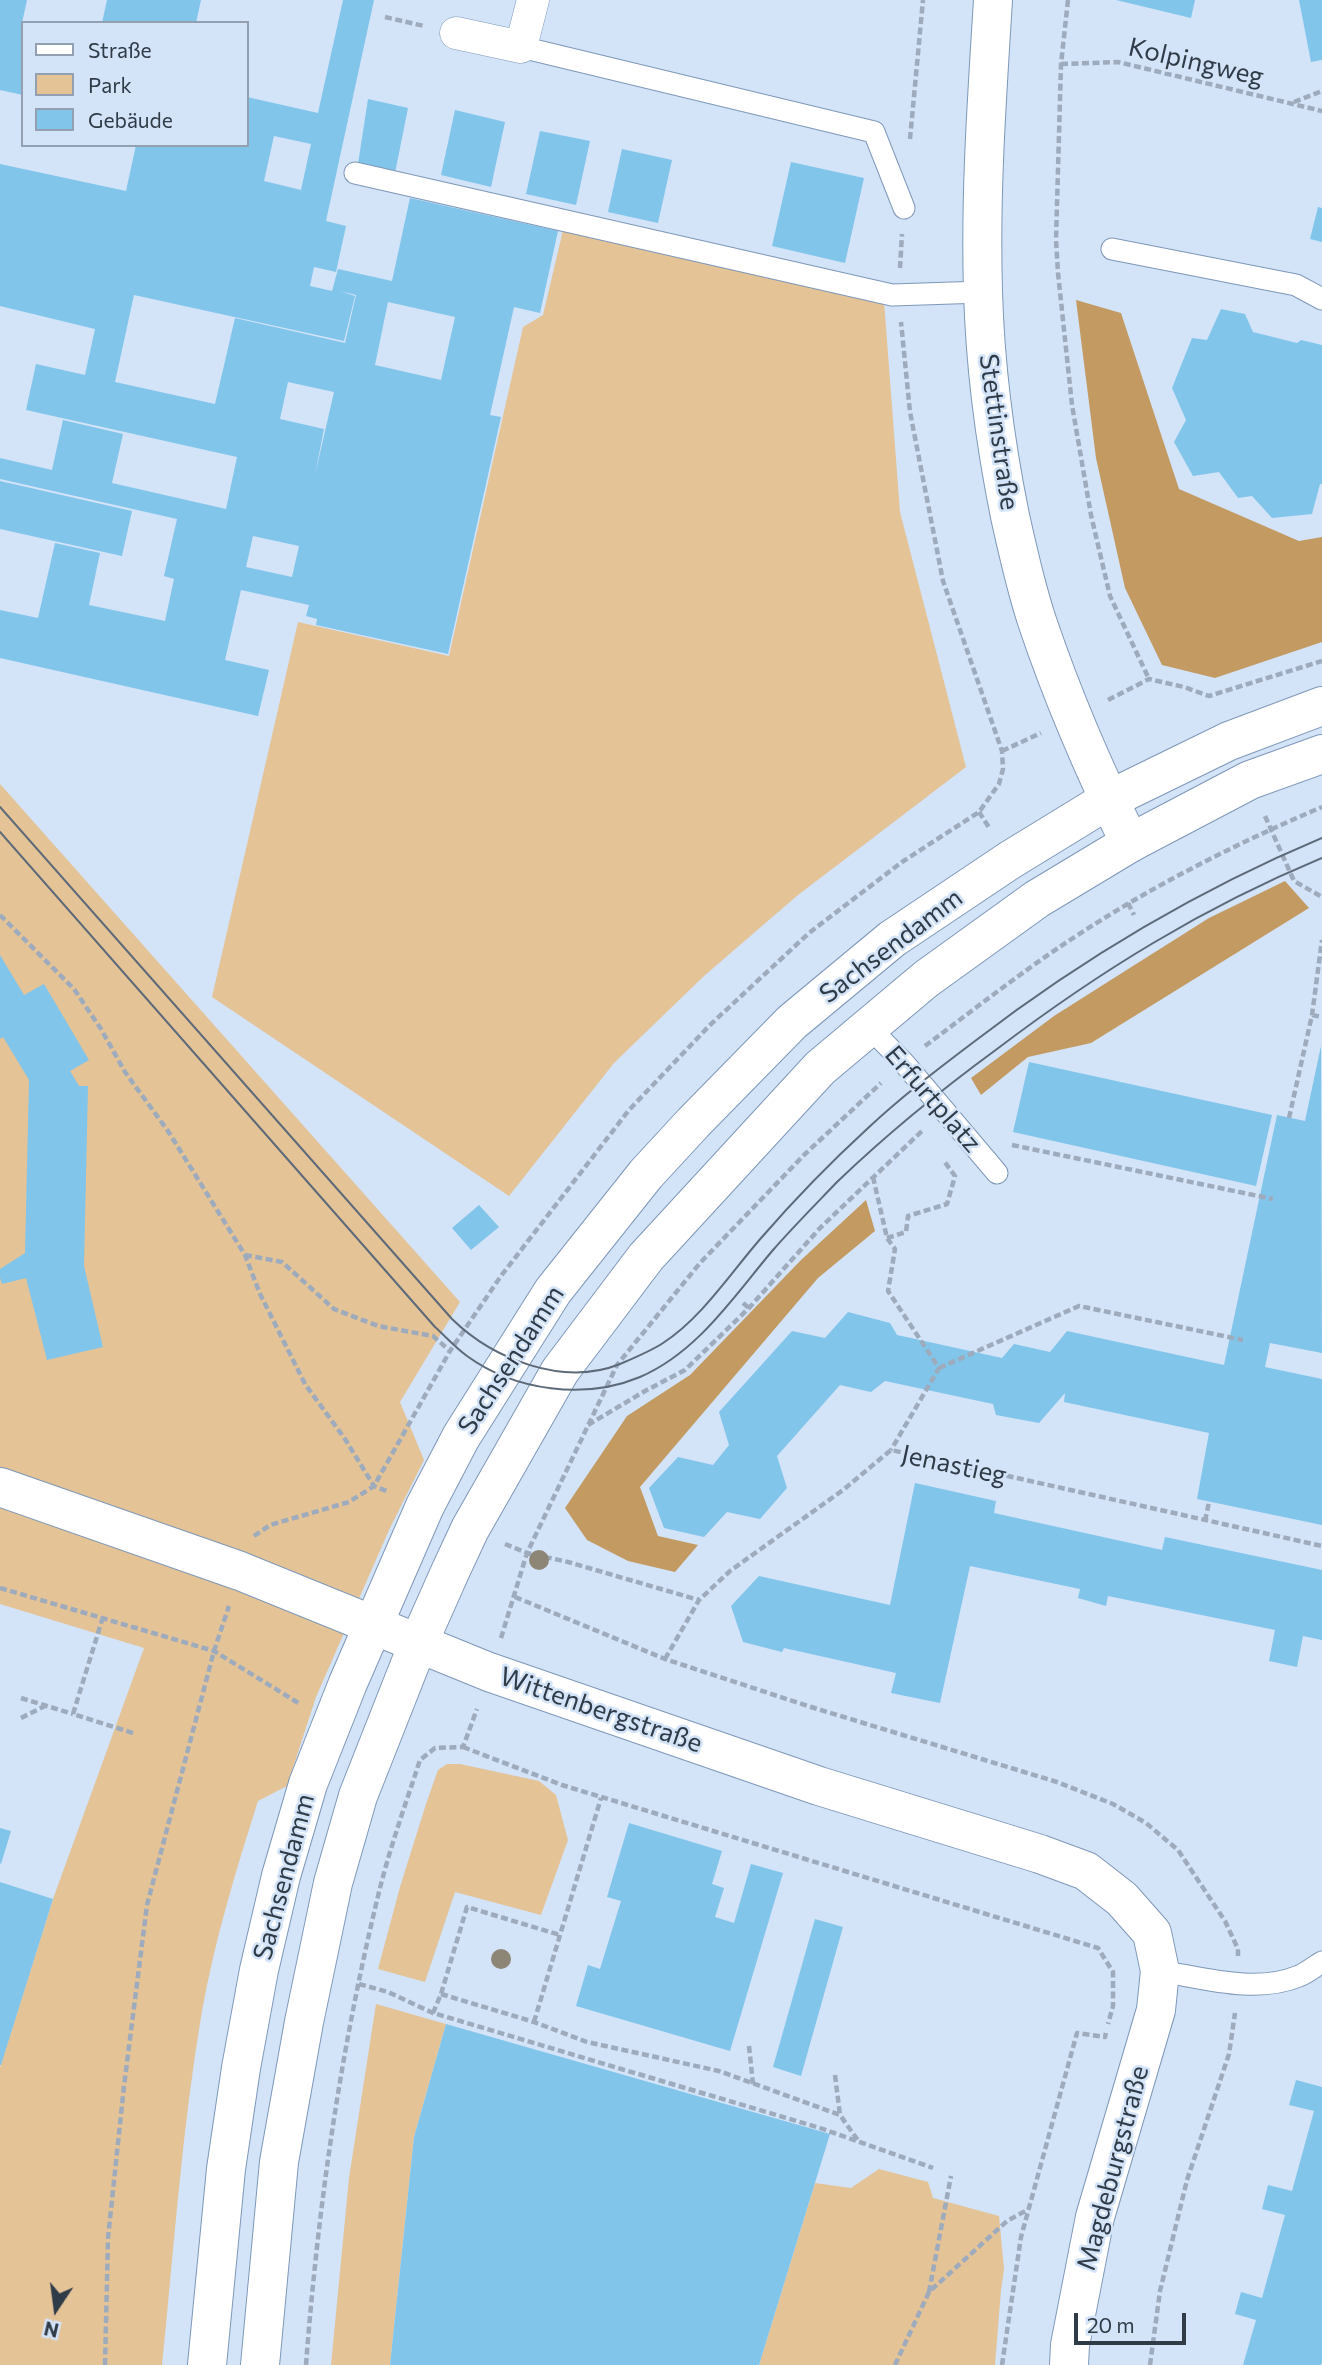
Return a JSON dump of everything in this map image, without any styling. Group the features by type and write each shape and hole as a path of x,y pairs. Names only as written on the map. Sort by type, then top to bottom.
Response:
{"street":[{"path":"456,33 521,47 533,0"},
{"name":"Stettinstraße","path":"993,0 983,197 983,292 991,396 1002,473 1019,556 1037,623 1108,800 1130,843"},
{"name":"Sachsendamm","path":"207,2365 226,2168 241,2068 281,1876 308,1784 348,1683 425,1506 467,1427 553,1291 646,1174 693,1123 792,1022 876,952 1010,860 1108,800 1229,741 1322,706"},
{"name":"Sachsendamm","path":"260,2365 279,2162 304,2022 331,1896 358,1796 418,1644 470,1529 560,1371 646,1257 820,1068 926,979 1037,899 1130,843 1250,780 1322,754"},
{"name":"Wittenbergstraße","path":"0,1487 240,1571 489,1672 819,1786 1040,1854 1086,1871 1122,1899 1152,1933 1160,1971"},
{"name":"Magdeburgstraße","path":"1069,2365 1070,2345 1095,2217 1156,2010 1160,1971"}],"lane":[{"path":"521,47 874,132 904,208"},
{"path":"355,173 892,295 983,292"},
{"path":"1112,248 1296,285 1322,299"},
{"name":"Erfurtplatz","path":"868,1026 904,1063 997,1173"},
{"path":"1160,1971 1240,1983 1271,1984 1300,1976 1322,1962"}],"path":[{"path":"910,139 923,0"},
{"path":"1068,0 1061,64 1056,240 1058,273 1072,405 1091,515 1110,596 1149,679 1209,696 1322,662"},
{"name":"Kolpingweg","path":"1061,64 1118,62 1322,111"},
{"path":"1291,103 1322,91"},
{"path":"105,2365 108,2238 147,1905 214,1651 252,1537 270,1525 349,1502 374,1486 450,1351 501,1276 629,1110 710,1025 809,933 902,862 979,812 999,785 1003,769 1002,751 943,581 910,412 898,295 904,208"},
{"path":"463,1747 513,1604 527,1553 587,1426 617,1365 700,1264 804,1155 904,1063 1065,943 1128,903 1223,852 1322,807"},
{"path":"1271,829 1294,881 1322,897"},
{"path":"1128,903 1134,915"},
{"path":"0,915 74,989 125,1072 168,1131 245,1255 260,1294 306,1384 374,1486"},
{"path":"1289,1118 1311,1015 1322,940"},
{"path":"1311,1015 1322,1017"},
{"path":"587,1426 685,1370 749,1308 820,1228 873,1176 922,1130 929,1139"},
{"path":"1009,1144 1273,1199"},
{"path":"887,1238 906,1232 908,1216 947,1204 955,1176 942,1158"},
{"path":"873,1176 887,1238 895,1249 888,1291 939,1368"},
{"path":"245,1255 282,1262 334,1309 378,1326 433,1336 450,1351"},
{"path":"743,1303 749,1308"},
{"path":"891,1450 939,1368 1079,1306 1243,1340"},
{"name":"Jenastieg","path":"665,1659 699,1600 730,1571 843,1490 891,1450 1322,1546"},
{"path":"1205,1521 1209,1502"},
{"path":"527,1553 568,1562 699,1600"},
{"path":"0,1588 214,1651"},
{"path":"73,1714 103,1617"},
{"path":"21,1698 136,1734"},
{"path":"21,1718 46,1705"},
{"path":"306,2365 327,2159 379,1890 420,1760 435,1748 463,1747 601,1798 1098,1948 1113,1972 1113,2006 1105,2037 1077,2033 1027,2209 1002,2365"},
{"path":"534,2022 601,1798"},
{"path":"433,2013 467,1907 560,1935"},
{"path":"359,1984 388,1992 433,2013 520,2042 820,2128 933,2168"},
{"path":"441,1994 534,2022 587,2042 719,2071 840,2115"},
{"path":"749,2046 753,2084"},
{"path":"835,2075 840,2115 859,2142"},
{"path":"895,2365 929,2292 951,2176"},
{"path":"929,2292 1007,2221 1027,2209"}],"green space":[{"path":"564,226 884,301 900,512 966,767 798,895 704,976 614,1063 509,1196 212,997 298,622 449,656 523,327 543,315"},
{"path":"0,784 460,1302 400,1402 424,1460 389,1530 316,1697 287,1786 258,1801 227,1905 207,1984 195,2055 162,2365 0,2365 0,2067 53,1899 144,1648 0,1604"},
{"path":"447,1764 460,1764 539,1781 556,1795 568,1840 541,1915 455,1892 425,1982 378,1969 426,1804 438,1770"},
{"path":"376,2004 446,2024 414,2137 390,2365 331,2365 349,2178"},
{"path":"879,2169 928,2182 933,2198 999,2216 1004,2269 995,2365 759,2365 815,2183 851,2188"}],"shaded area":[{"path":"1076,300 1121,313 1179,489 1299,541 1322,537 1322,642 1215,678 1162,665 1125,588 1096,458"},
{"path":"1285,881 1309,908 1091,1043 1028,1057 981,1095 971,1078 1054,1016 1209,918"},
{"path":"866,1200 875,1231 818,1278 640,1487 658,1536 698,1545 675,1572 628,1561 587,1540 565,1508 627,1416 690,1375 801,1260"}],"building":[{"path":"0,0 27,0 21,21 21,95 0,90"},
{"path":"107,0 201,0 196,21 102,21"},
{"path":"343,0 374,0 326,221 346,226 336,272 314,267 310,286 332,291 338,269 392,281 410,198 558,231 540,313 514,307 490,415 501,417 448,654 316,625 317,619 306,616 309,605 241,590 225,660 269,670 258,716 0,658 0,610 38,618 55,543 100,553 89,605 165,621 174,579 164,576 177,519 0,479 0,458 52,470 63,420 123,434 112,483 226,509 237,457 26,410 36,364 85,375 95,329 0,306 0,164 126,191 136,147 248,147 248,97 318,113","holes":["274,136 311,144 301,190 264,181","340,291 356,295 345,343 235,318 215,404 115,382 134,295 344,341 355,296","388,302 455,317 441,380 375,365","288,382 334,392 315,475 324,429 280,419","253,536 299,546 292,577 246,567"]},
{"path":"1116,0 1195,0 1191,18"},
{"path":"1299,0 1322,0 1322,60 1311,62"},
{"path":"368,99 408,108 395,173 358,164"},
{"path":"455,110 505,122 491,187 441,175"},
{"path":"540,131 590,141 576,205 526,194"},
{"path":"622,149 672,160 658,223 608,212"},
{"path":"791,162 864,178 845,263 772,246"},
{"path":"1318,207 1322,208 1322,242 1310,239"},
{"path":"1221,309 1245,314 1253,332 1297,343 1301,340 1322,345 1322,484 1312,514 1272,518 1252,496 1238,498 1219,472 1193,476 1174,442 1186,420 1172,388 1192,338 1207,340"},
{"path":"0,481 132,511 122,556 0,529"},
{"path":"0,955 24,995 44,984 89,1060 70,1071 79,1086 88,1086 84,1266 103,1347 47,1360 26,1278 2,1284 0,1278 0,1269 25,1253 29,1080 3,1037 0,1039"},
{"path":"1321,1046 1322,1353 1270,1343 1265,1367 1322,1379 1322,1525 1197,1499 1209,1433 1064,1402 1065,1393 1039,1423 996,1415 993,1404 885,1381 871,1392 840,1385 777,1456 787,1488 760,1519 727,1512 704,1537 664,1528 649,1488 678,1457 713,1465 729,1445 719,1412 792,1331 825,1338 848,1312 890,1323 897,1335 1002,1358 1014,1344 1050,1352 1067,1331 1224,1365 1277,1115 1305,1121"},
{"path":"1029,1062 1272,1115 1256,1186 1013,1132"},
{"path":"479,1205 499,1227 471,1250 452,1228"},
{"path":"915,1483 996,1501 994,1513 1162,1550 1165,1537 1322,1570 1322,1640 1303,1636 1297,1667 1269,1661 1275,1630 1108,1596 1106,1606 1078,1598 1080,1589 970,1566 940,1703 891,1693 896,1673 784,1648 782,1652 743,1642 731,1606 759,1576 890,1605"},
{"path":"629,1823 722,1851 712,1884 724,1888 715,1917 734,1923 751,1864 783,1873 730,2051 576,2006 588,1965 600,1969 621,1901 607,1897"},
{"path":"0,1828 11,1831 1,1864 0,1863"},
{"path":"0,1882 53,1899 1,2065 0,2065"},
{"path":"815,1919 843,1927 801,2076 773,2067"},
{"path":"446,2024 830,2134 759,2365 390,2365 414,2137"},
{"path":"1296,2080 1322,2087 1322,2362 1321,2365 1243,2365 1256,2320 1235,2314 1241,2292 1262,2298 1285,2215 1262,2209 1268,2185 1292,2191 1314,2111 1289,2105"}],"tram line":[{"path":"0,807 452,1319 488,1346 508,1357 530,1365 575,1372 620,1364 653,1349 677,1333 704,1307 787,1209 853,1142 920,1084 1016,1011 1099,954 1186,903 1322,838"},
{"path":"0,832 435,1327 467,1356 486,1368 528,1384 574,1390 619,1384 640,1377 680,1353 714,1321 781,1241 856,1164 935,1096 1036,1020 1153,943 1235,898 1322,858"}]}
